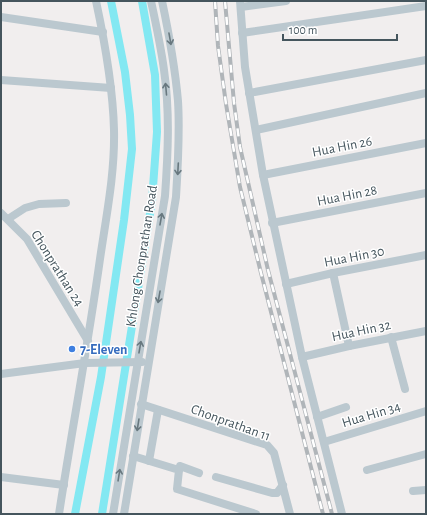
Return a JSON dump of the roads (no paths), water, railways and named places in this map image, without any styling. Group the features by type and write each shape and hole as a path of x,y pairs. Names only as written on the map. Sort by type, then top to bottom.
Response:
{"street":[{"path":"59,514 85,363 114,166 114,129 111,88 103,32 96,1"},
{"name":"Khlong Chonprathan Road","path":"113,514 165,196 168,145 167,103 164,71 151,1"},
{"name":"Khlong Chonprathan Road","path":"124,514 176,197 179,145 178,102 175,70 162,1"},
{"path":"286,1 240,4 245,67 272,223 302,357 342,514"},
{"path":"242,33 426,6"},
{"path":"1,17 103,32"},
{"path":"250,93 426,60"},
{"path":"1,80 111,88"},
{"path":"256,130 426,93"},
{"name":"Hua Hin 26","path":"263,175 426,144"},
{"name":"Hua Hin 28","path":"272,223 426,193"},
{"path":"8,219 25,208 39,204 66,203"},
{"name":"Chonprathan 24","path":"1,213 27,239 88,340"},
{"name":"Hua Hin 30","path":"286,284 333,273 426,255"},
{"path":"333,273 349,346"},
{"name":"Hua Hin 32","path":"302,357 391,337 426,331"},
{"path":"391,337 405,389"},
{"path":"1,374 85,363 148,362"},
{"name":"Chonprathan 11","path":"141,404 267,445 274,453 290,514"},
{"path":"317,416 346,407"},
{"path":"149,461 158,410"},
{"name":"Hua Hin 34","path":"324,442 426,411"},
{"path":"366,470 426,454"},
{"path":"133,456 179,470"},
{"path":"199,473 180,466 177,488 256,514"},
{"path":"1,477 64,485"},
{"path":"216,477 272,493 277,493 283,485"},
{"path":"413,491 426,490"}],"waterway":[{"path":"75,514 101,377 124,220 132,149 125,72 111,1"},
{"path":"102,514 152,201 157,132 155,75 142,1"}],"railway":[{"path":"215,1 218,46 240,187 323,514"},
{"path":"225,1 234,103 240,147 268,270 332,514"}],"place":[{"name":"7-Eleven","path":"72,349"}]}
